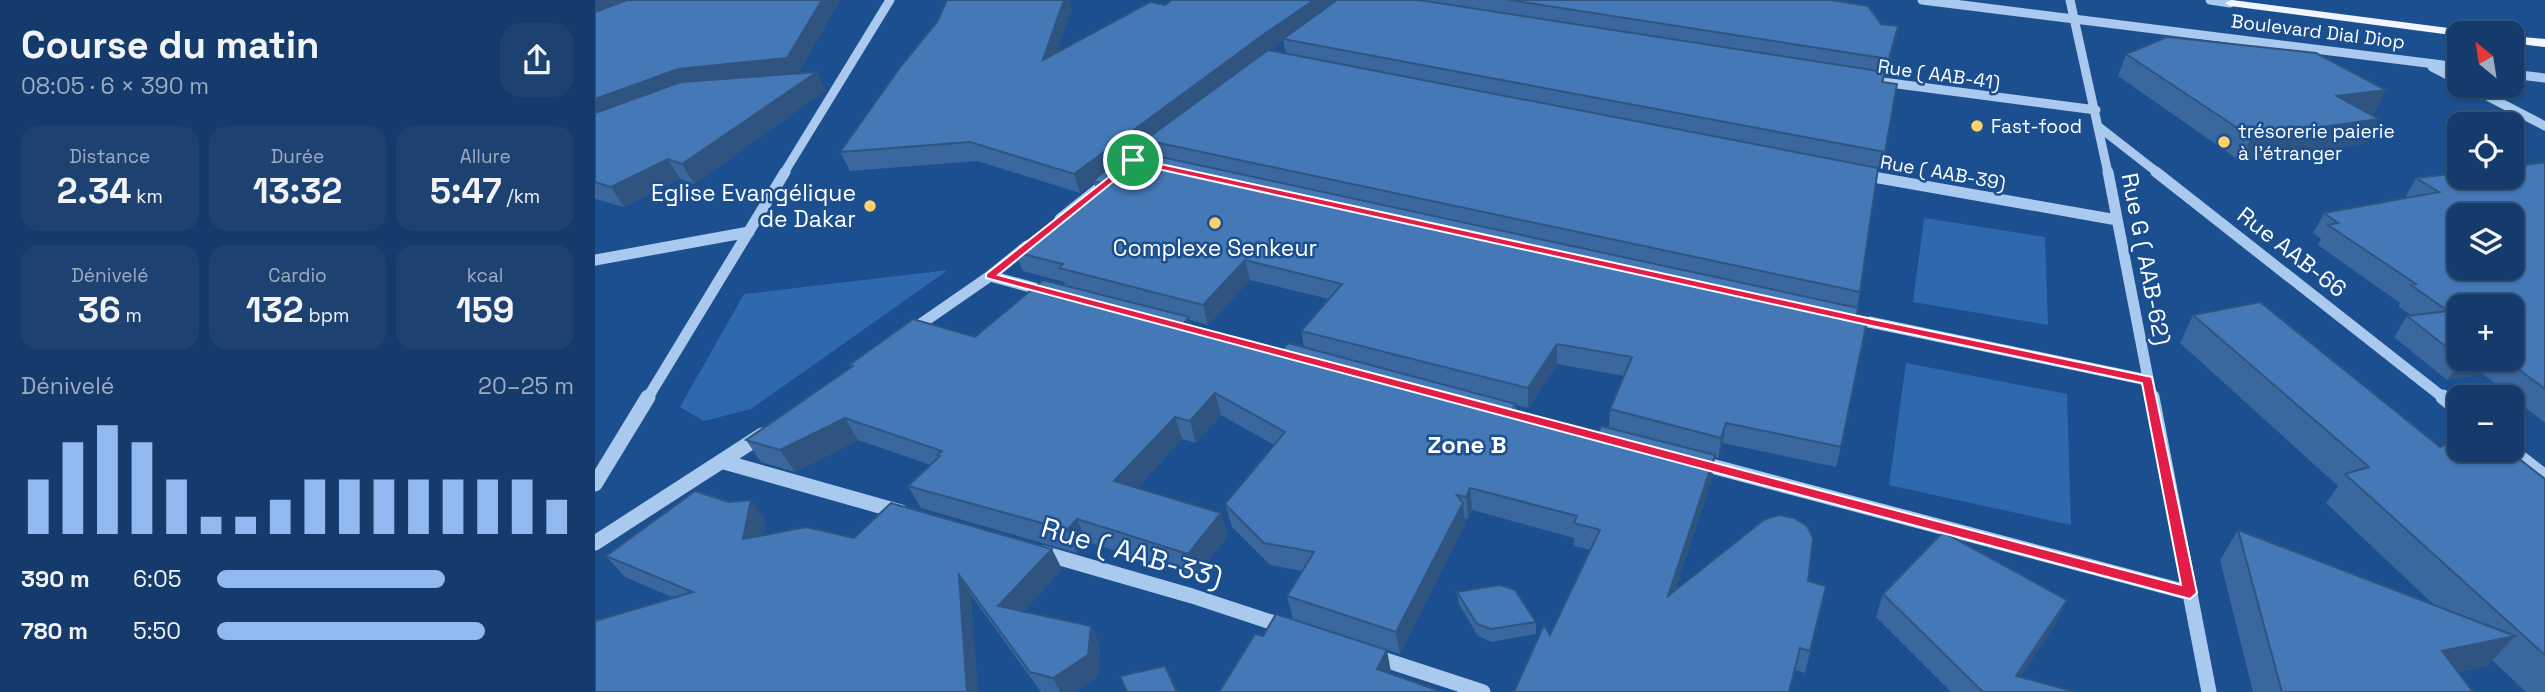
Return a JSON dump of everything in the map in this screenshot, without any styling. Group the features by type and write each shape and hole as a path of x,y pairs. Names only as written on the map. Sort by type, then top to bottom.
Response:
{"main road":[{"name":"Boulevard Dial Diop","path":"2230,3 2447,31"},
{"path":"2524,41 2545,43"}],"street":[{"path":"595,484 890,0"},
{"name":"Boulevard Dial Diop","path":"1922,0 2447,65"},
{"name":"Rue G ( AAB-62)","path":"2070,0 2096,110 2209,692"},
{"name":"Boulevard Dial Diop","path":"2210,0 2230,3"},
{"path":"2423,62 2447,75"},
{"path":"2524,76 2545,78"},
{"path":"828,81 842,79"},
{"name":"Rue ( AAB-41)","path":"1861,79 2096,110"},
{"path":"2492,98 2545,125"},
{"name":"Rue AAB-66","path":"2099,127 2447,401"},
{"path":"1051,227 1123,169"},
{"name":"Rue ( AAB-39)","path":"1855,174 2117,220"},
{"path":"595,260 749,232"},
{"path":"901,338 990,276 1041,235"},
{"path":"990,276 1057,294"},
{"path":"1834,314 2147,380"},
{"path":"595,543 724,462 768,431"},
{"path":"1689,460 2190,593"},
{"path":"2524,461 2545,477"},
{"path":"724,462 913,516"},
{"name":"Rue ( AAB-33)","path":"1033,550 1192,596 1295,630"},
{"path":"1359,651 1483,692"}],"shaded area":[{"path":"1924,218 2045,237 2048,325 1913,302"},
{"path":"948,270 751,409 704,421 680,407 744,294"},
{"path":"1906,363 2067,394 2071,525 1889,485"}],"building":[{"path":"627,0 822,0 787,58 678,69 595,99 595,12"},
{"path":"947,0 1064,0 1043,60 1150,2 1165,5 1172,0 1314,0 1074,174 970,142 840,152 901,66 937,22"},
{"path":"1337,0 1419,0 1885,72 1882,82 1897,84 1885,152 1283,39"},
{"path":"1509,0 1831,0 1868,6 1881,24 1898,26 1889,59"},
{"path":"2167,37 2316,53 2386,90 2337,96 2379,119 2251,137 2126,54"},
{"path":"1268,50 1878,168 1860,292 1145,140"},
{"path":"817,72 682,164 668,159 611,187 595,182 595,113 681,82"},
{"path":"1129,150 1858,308 1857,314 1868,316 1841,447 1726,423 1721,438 1610,409 1632,357 1557,344 1528,388 1301,331 1342,284 1245,260 1203,305 1059,268 1063,264 1015,252 1106,184 1093,181"},
{"path":"2545,162 2545,389 2521,371 2524,371 2524,294 2447,294 2447,310 2411,285 2416,284 2328,225 2338,223 2324,213 2439,192 2416,178 2447,174 2447,189 2524,189 2524,165"},
{"path":"1043,280 1189,317 1183,324 1282,350 1288,343 1516,404 1512,410 1599,431 1601,426 1715,455 1668,596 1765,519 1779,515 1794,518 1807,526 1813,538 1808,581 1826,586 1810,651 1800,648 1789,692 1514,692 1544,625 1550,635 1600,530 1574,523 1577,516 1470,488 1466,497 1457,495 1463,503 1396,632 1287,596 1314,552 1264,543 1225,504 1285,432 1215,393 1190,421 1175,417 1114,481 1221,513 1188,554 1077,519 1067,530 908,486 942,451 845,418 780,450 746,440 853,366 849,365 913,319 975,337"},
{"path":"2260,302 2440,447 2447,445 2447,462 2523,462 2545,479 2545,655 2345,474 2369,467 2193,315"},
{"path":"2447,311 2447,348 2407,316"},
{"path":"695,491 729,502 751,500 743,539 806,527 854,538 891,503 1052,549 998,606 1091,626 1088,655 1053,678 1030,672 959,575 967,692 595,692 595,621 693,592 606,556"},
{"path":"2238,530 2515,636 2442,651 2473,692 2282,692"},
{"path":"1943,532 2067,600 2016,676 2076,692 1983,692 1883,594"},
{"path":"1500,585 1515,590 1536,622 1491,629 1477,624 1457,592"},
{"path":"1276,614 1387,650 1377,669 1442,692 1219,692 1255,634 1263,636"},
{"path":"1165,666 1177,692 1127,692 1120,676"}],"place":[{"name":"Fast-food","path":"1977,126"},
{"name":"trésorerie paierie à l'étranger","path":"2224,142"},
{"name":"Eglise Evangélique de Dakar","path":"870,206"},
{"name":"Complexe Senkeur","path":"1215,223"}],"district":[{"name":"Zone B","path":"1467,445"}],"route":[{"path":"1133,160 1872,323 2147,380 2190,593 990,276 1133,160"}]}
